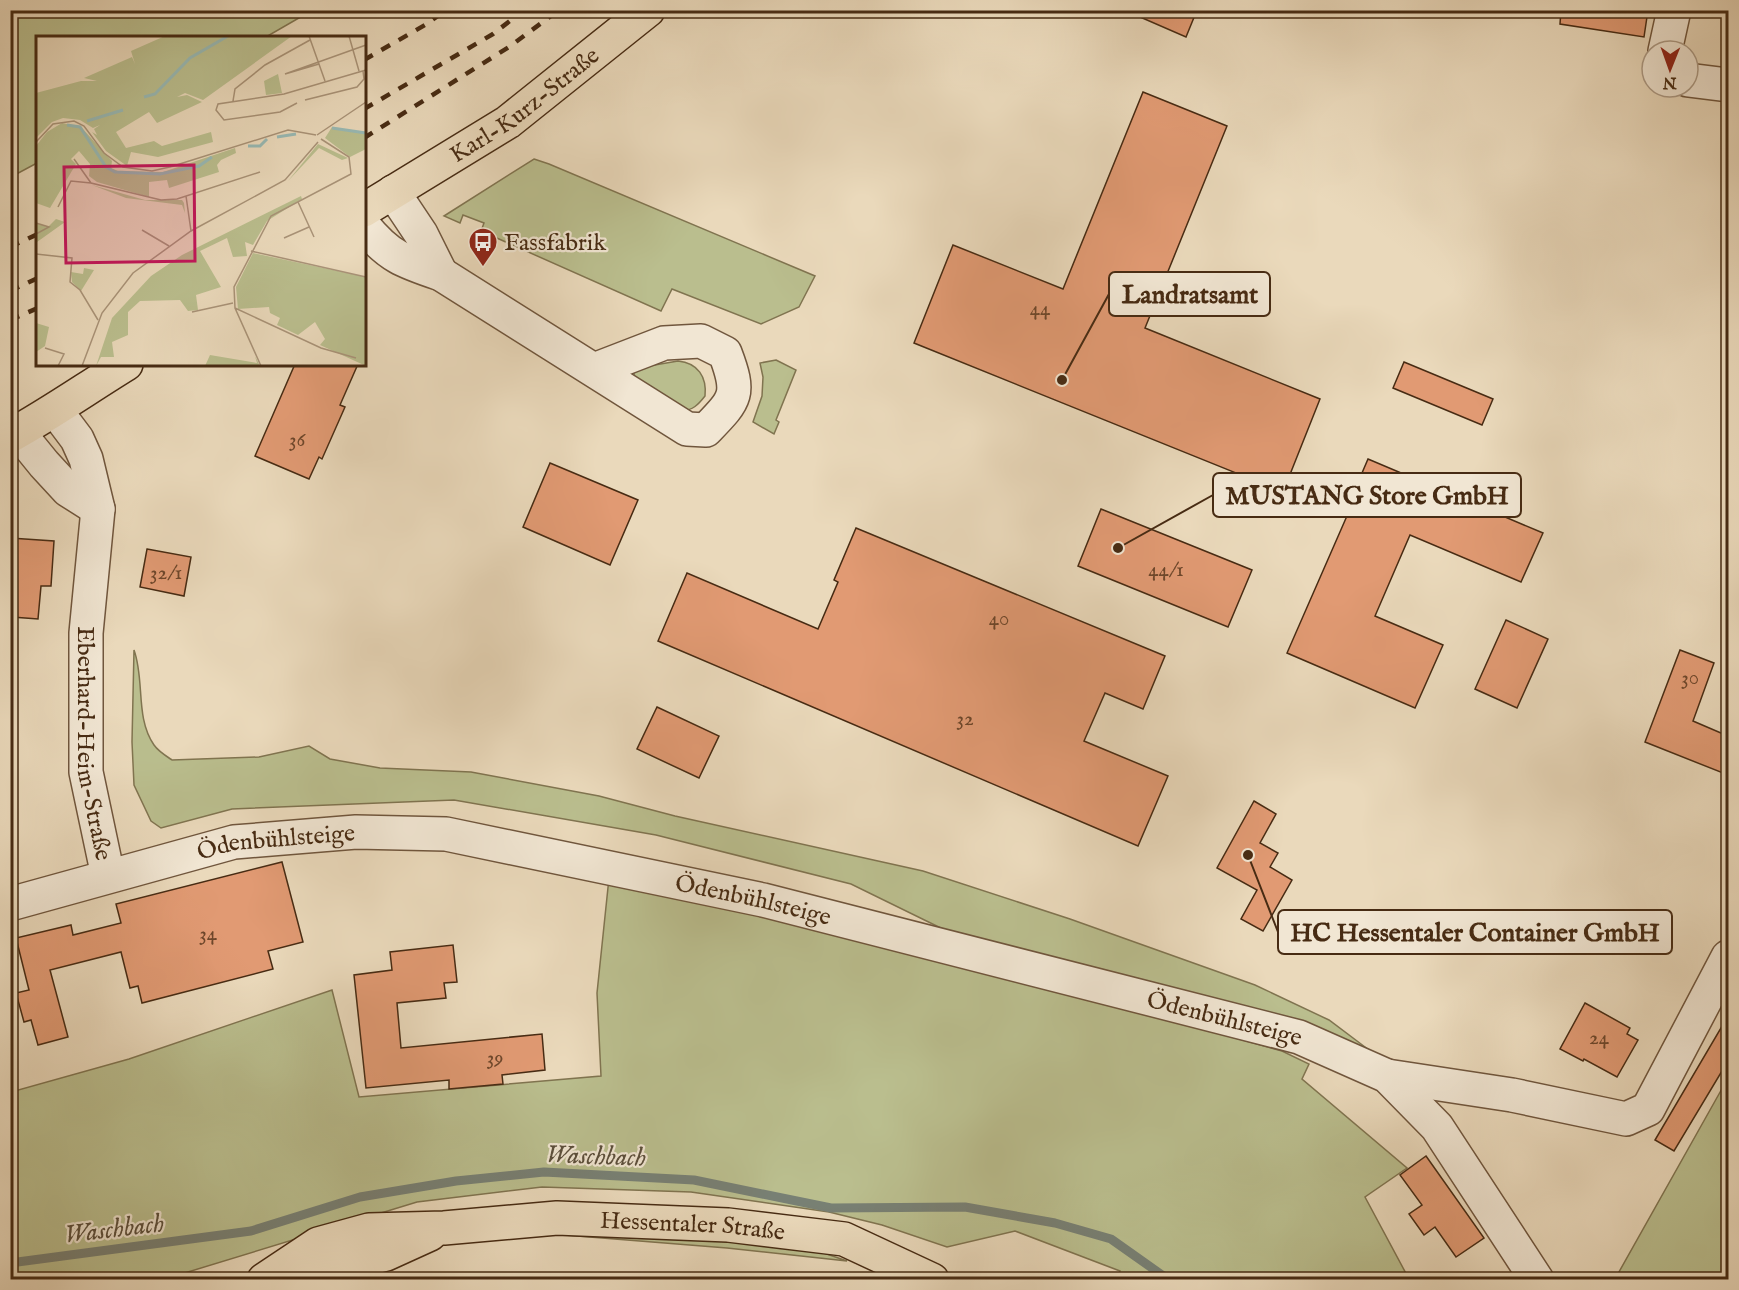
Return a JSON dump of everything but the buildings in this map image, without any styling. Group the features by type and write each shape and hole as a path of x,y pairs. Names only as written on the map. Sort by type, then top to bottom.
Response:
{"main road":[{"name":"Karl-Kurz-Straße","path":"366,209 508,122 648,10"},
{"path":"83,391 102,366"},
{"path":"14,434 56,411 123,366"},
{"name":"Hessentaler Straße","path":"266,1280 353,1263 386,1254 444,1228 557,1218 728,1225 844,1239 932,1280"}],"street":[{"path":"1668,39 1674,10"},
{"path":"1700,82 1728,86"},
{"path":"393,192 421,234 441,274"},
{"path":"366,228 383,248 403,261 441,274 594,370"},
{"name":"Eberhard-Heim-Straße","path":"10,904 108,876 86,772 86,633 98,509 86,459 77,439 56,411"},
{"path":"14,434 68,489 98,509"},
{"name":"Ödenbühlsteige","path":"108,876 234,842 356,832 446,834 763,900 1299,1037 1387,1076 1512,1095 1626,1119 1648,1109 1728,957"},
{"name":"Ödenbühlsteige","path":"1387,1076 1437,1127 1537,1280"}],"green space":[{"path":"11,10 311,10 268,36 36,36 36,164 11,177"},
{"path":"534,159 815,276 799,307 761,324 672,289 661,311 481,231 484,223 463,215 460,223 444,216"},
{"path":"776,360 796,370 776,420 779,422 774,434 753,422 762,396 763,377 760,363"},
{"path":"678,361 696,368 703,377 705,396 689,410 682,411 634,383 634,372 643,367"},
{"path":"134,650 144,723 156,747 172,760 259,757 309,746 330,759 380,768 471,772 599,796 675,816 923,871 1070,919 1255,985 1329,1020 1369,1050 953,934 851,884 656,835 454,800 232,809 161,828 151,821 134,785 132,742"},
{"path":"609,878 992,970 1282,1051 1309,1064 1302,1079 1407,1168 1365,1197 1409,1279 1117,1279 1120,1271 1015,1231 947,1247 882,1225 829,1212 691,1192 542,1187 417,1202 165,1279 11,1280 11,1092 129,1059 332,990 359,1097 601,1076 597,993"},
{"path":"1728,1078 1728,1279 1615,1279"},
{"path":"647,1230 821,1252 847,1261 727,1248 552,1234"}],"waterway":[{"name":"Waschbach","path":"10,1263 251,1231 360,1197 456,1181 544,1172 694,1180 831,1208 965,1207 1055,1223 1111,1239 1169,1280"}],"railway":[{"path":"366,59 425,25 446,10"},
{"path":"366,108 493,34 524,10"},
{"path":"366,137 509,47 559,10"},
{"path":"10,247 36,235"},
{"path":"10,291 36,279"},
{"path":"10,320 36,309"}],"place":[{"name":"Fassfabrik","path":"483,268"},
{"name":"Landratsamt","path":"1062,380"},
{"name":"MUSTANG Store GmbH","path":"1118,548"},
{"name":"HC Hessentaler Container GmbH","path":"1248,855"}]}
